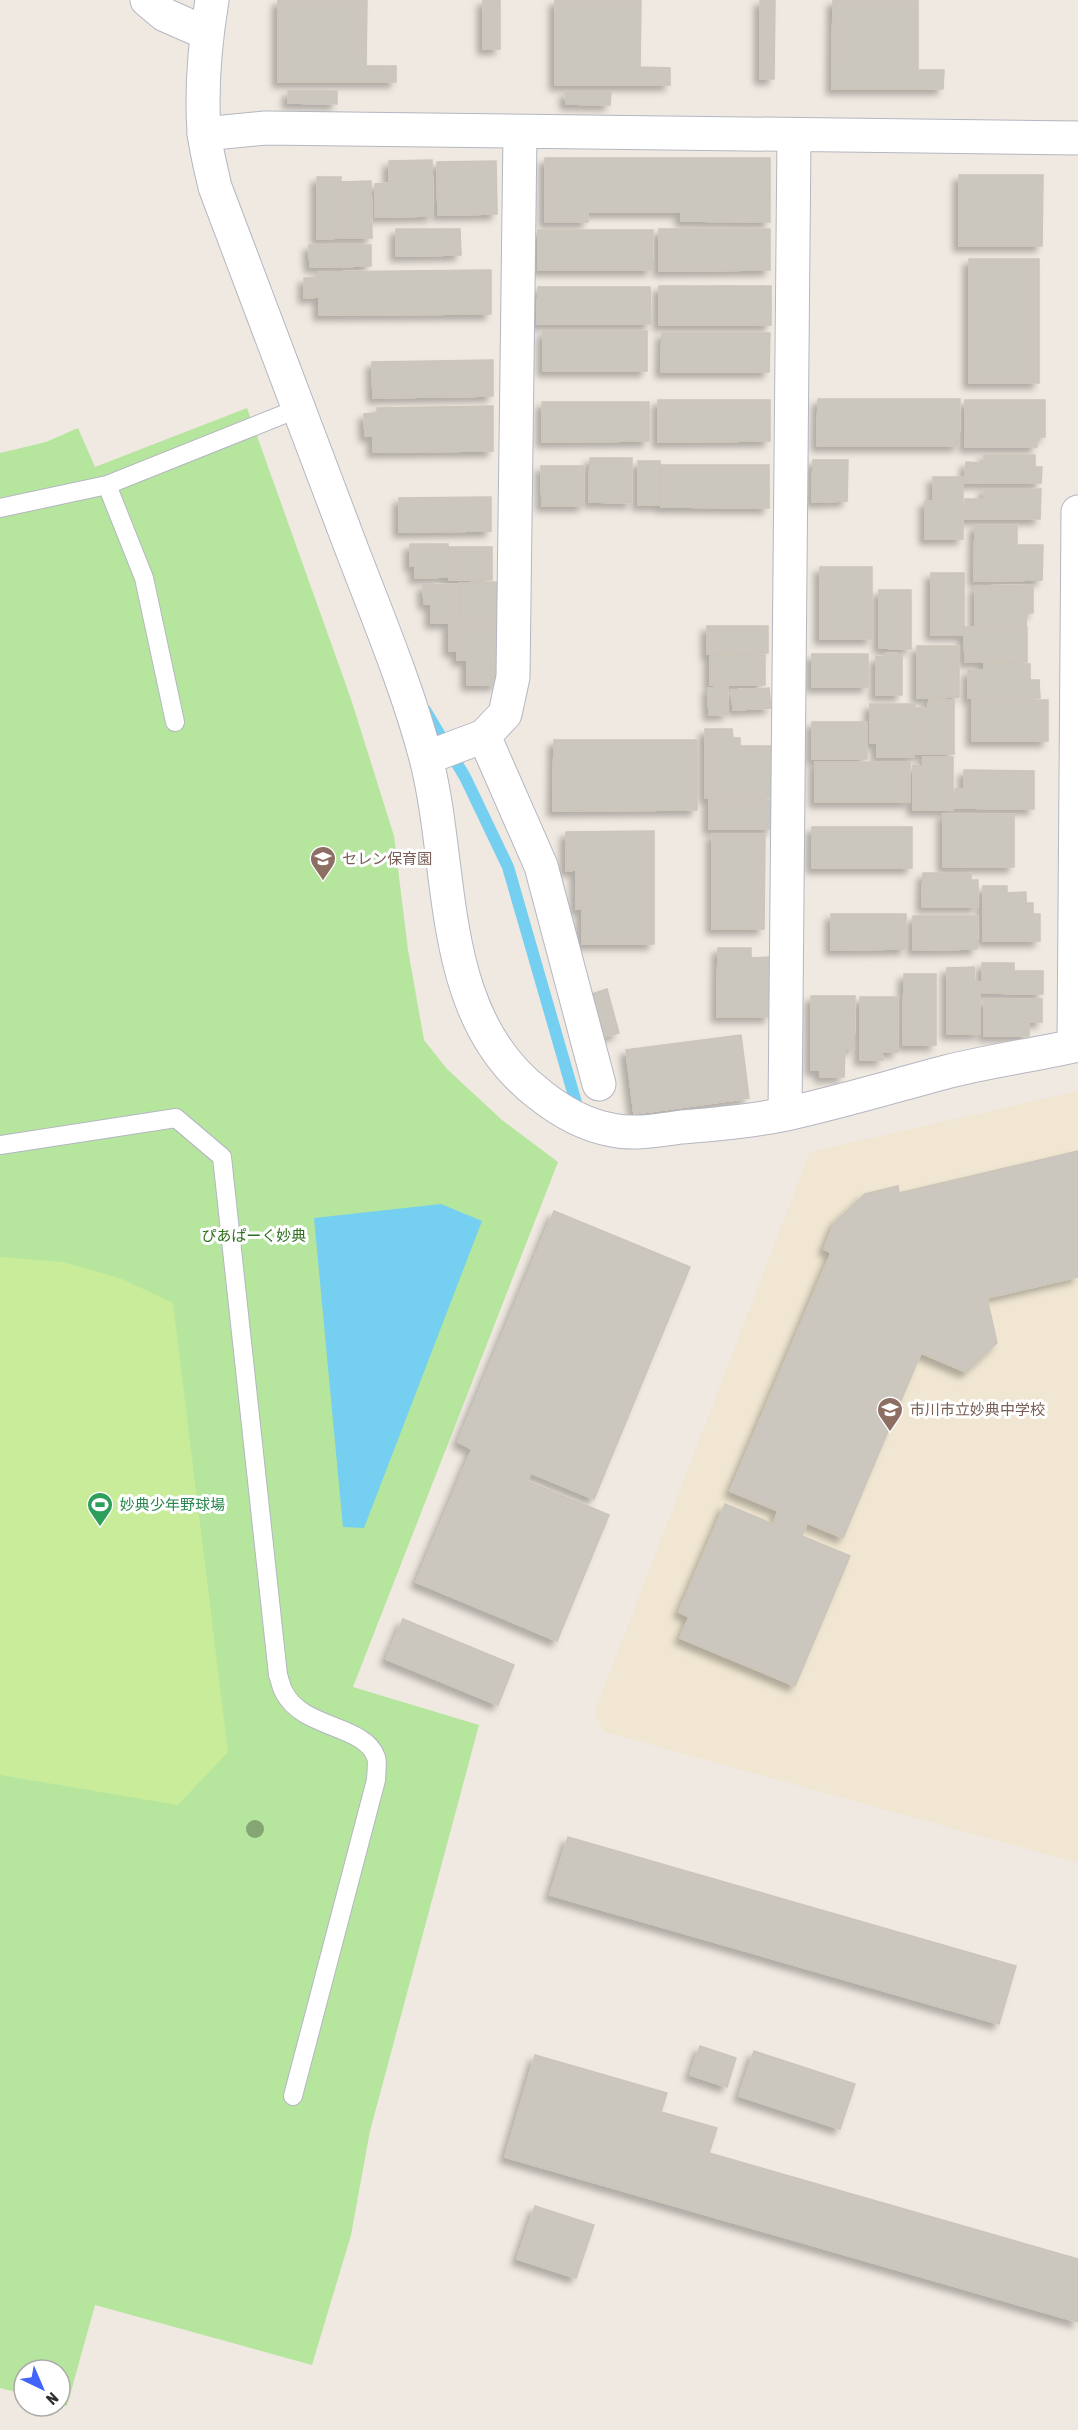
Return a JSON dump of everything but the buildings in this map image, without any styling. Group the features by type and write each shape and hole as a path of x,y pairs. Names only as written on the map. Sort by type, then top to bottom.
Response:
{"street":[{"path":"147,0 165,15 206,33"},
{"path":"212,0 206,33 203,88 204,134 215,187 402,685 426,758 440,832 456,948 469,997 486,1033 507,1066 530,1088 557,1108 582,1121 612,1130 635,1132 746,1121 785,1114 950,1071 1076,1046 1078,512"},
{"path":"204,134 265,128 520,133 1078,138"},
{"path":"426,758 484,736 505,714 513,677 520,133"},
{"path":"785,1114 794,135"},
{"path":"484,736 541,866 599,1084"}],"lane":[{"path":"0,508 107,485 297,409"},
{"path":"107,485 144,578 175,722"},
{"path":"0,1145 176,1118 222,1157 278,1675 284,1693 297,1709 321,1723 344,1730 364,1741 376,1757 376,1780 293,2096"}],"shaded area":[{"name":"市川市立妙典中学校","path":"1078,1091 1078,1863 605,1732 594,1714 810,1152"}],"green space":[{"name":"ぴあぱーく妙典","path":"247,408 351,699 394,836 408,950 424,1040 447,1069 502,1120 558,1162 353,1687 479,1725 370,2131 351,2235 312,2365 95,2305 72,2388 72,2358 12,2358 12,2391 0,2388 0,453 46,442 78,428 95,467"},
{"name":"妙典少年野球場","path":"0,1257 64,1262 122,1279 173,1303 228,1752 178,1805 0,1775"}],"water":[{"path":"441,1204 482,1221 364,1528 343,1527 314,1218"}],"waterway":[{"path":"425,710 465,777 508,867 579,1113"}],"place":[{"name":"セレン保育園","path":"323,882"},
{"name":"市川市立妙典中学校","path":"890,1433"},
{"name":"妙典少年野球場","path":"100,1528"}]}
